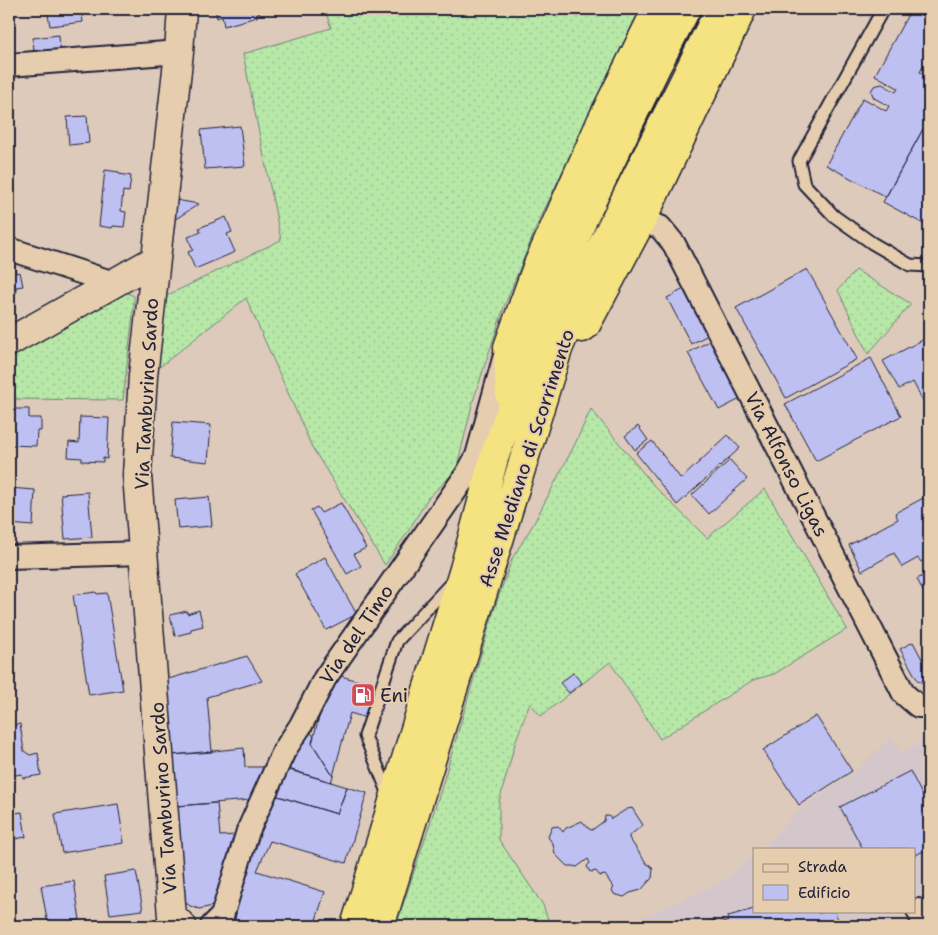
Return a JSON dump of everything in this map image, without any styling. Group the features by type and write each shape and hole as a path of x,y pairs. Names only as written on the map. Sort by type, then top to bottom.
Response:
{"highway":[{"path":"511,408 508,347 537,267 601,122 657,9"},
{"name":"Asse Mediano di Scorrimento","path":"355,926 464,569 494,458 547,307 583,219 686,9"},
{"name":"Asse Mediano di Scorrimento","path":"380,926 558,349 604,242 720,9"},
{"path":"558,349 586,325 643,218 742,9"}],"street":[{"name":"Via Tamburino Sardo","path":"182,9 180,52 143,376 138,475 172,916 182,926"},
{"path":"9,65 180,52"},
{"name":"Via Alfonso Ligas","path":"643,218 650,224 660,226 674,244 904,694 918,706 929,706"},
{"path":"9,249 114,283"},
{"path":"9,342 155,260"},
{"name":"Via del Timo","path":"212,926 222,916 248,831 284,751 300,726 325,678 477,456 508,347"},
{"path":"9,557 144,553"}],"lane":[{"path":"883,9 799,160 804,184 834,216 872,243 910,265 929,266"},
{"path":"393,803 364,736 397,640 464,569"}],"shaded area":[{"path":"892,737 901,753 923,742 929,753 929,900 916,905 916,848 762,848 802,807 853,773"},
{"path":"753,855 753,912 899,912 892,915 895,926 622,926 721,883"}],"green space":[{"path":"325,9 640,9 538,223 504,307 473,401 456,471 428,498 385,565 312,447 246,298 157,369 164,297 281,240 243,54 331,28"},
{"path":"856,270 911,304 868,354 838,290"},
{"path":"125,292 134,296 134,304 123,400 9,399 9,356"},
{"path":"591,409 654,486 707,538 765,489 847,629 774,674 753,680 660,739 610,662 541,716 530,703 516,740 499,802 499,840 543,905 550,926 396,926 440,793 495,607 512,559 534,523"}],"building":[{"path":"47,9 81,9 83,22 50,26"},
{"path":"215,9 259,9 260,13 257,14 257,17 224,26 222,16 217,18"},
{"path":"911,9 917,11 918,9 929,9 929,56 920,72 929,78 929,132 923,129 886,197 826,165 863,98 886,111 889,106 874,98 871,91 874,86 882,84 896,92 898,88 875,75"},
{"path":"59,35 60,49 34,52 33,38"},
{"path":"87,116 89,143 69,145 67,117"},
{"path":"240,126 245,166 205,169 201,130"},
{"path":"923,129 929,132 929,227 883,202"},
{"path":"105,170 131,176 129,192 123,191 121,211 126,212 124,227 99,226"},
{"path":"176,200 199,204 174,220"},
{"path":"226,217 232,232 227,234 235,252 195,269 188,252 193,250 188,237 201,232 199,228"},
{"path":"13,259 16,273 20,272 23,286 16,287 17,292 9,294 9,260"},
{"path":"807,269 857,359 786,398 736,308"},
{"path":"684,289 708,335 691,344 667,298"},
{"path":"926,338 929,345 929,413 913,382 899,389 883,361"},
{"path":"711,340 742,398 719,410 688,353"},
{"path":"871,358 901,416 816,461 785,404"},
{"path":"9,409 29,409 29,418 41,418 41,431 37,431 36,446 9,445"},
{"path":"80,417 109,418 107,459 103,458 103,462 82,461 82,458 68,457 69,442 79,443"},
{"path":"173,422 211,425 208,462 170,458"},
{"path":"638,426 648,440 635,450 625,436"},
{"path":"728,435 740,448 677,505 636,453 652,441 681,479"},
{"path":"730,460 747,479 709,514 692,495"},
{"path":"9,488 35,490 33,526 9,524"},
{"path":"88,492 92,537 65,539 61,494"},
{"path":"929,495 929,557 921,562 918,558 902,567 894,553 862,571 849,545 898,519 895,513"},
{"path":"209,497 212,526 178,529 175,500"},
{"path":"341,503 366,548 354,554 361,566 347,574 311,510 317,507 321,513"},
{"path":"325,557 356,613 326,630 295,574"},
{"path":"929,573 929,603 917,579"},
{"path":"96,592 97,594 107,593 123,690 89,695 73,595"},
{"path":"9,597 14,646 9,647"},
{"path":"199,610 203,626 191,629 191,632 175,636 170,615 187,611 187,614"},
{"path":"913,642 922,659 927,657 929,662 929,680 924,683 918,681 900,649"},
{"path":"247,656 262,681 207,697 212,752 172,755 165,680"},
{"path":"331,673 385,689 376,721 350,713 333,776 312,743"},
{"path":"573,673 582,683 569,693 560,683"},
{"path":"816,716 852,771 799,805 763,750"},
{"path":"20,724 24,751 30,755 38,753 41,775 23,778 22,774 9,776 9,726"},
{"path":"308,728 314,737 312,743 333,776 331,782 289,770"},
{"path":"244,748 245,767 266,767 250,800 176,806 172,755"},
{"path":"279,766 347,787 337,814 268,793"},
{"path":"910,771 929,808 929,848 916,855 916,848 862,848 840,807"},
{"path":"347,787 367,793 346,863 270,841 257,871 325,892 314,926 234,926 244,867 268,793 337,814"},
{"path":"217,803 220,836 236,835 213,906 199,909 190,906 184,901 176,806"},
{"path":"118,804 124,843 62,853 55,814"},
{"path":"632,808 643,825 629,838 647,864 653,869 652,878 641,890 624,897 614,894 612,890 614,888 605,875 600,876 596,871 589,871 587,866 590,863 588,859 577,867 567,866 555,854 553,844 548,837 552,827 558,826 563,832 566,828 582,821 592,830 604,821 605,816 609,816 611,819"},
{"path":"22,812 26,837 9,840 9,814"},
{"path":"136,871 143,910 110,914 104,876"},
{"path":"74,881 80,920 48,925 41,886"},
{"path":"753,909 753,912 835,912 840,926 694,926 715,920 717,924 729,921 728,916"}],"place":[{"name":"Eni","path":"363,695"}]}
